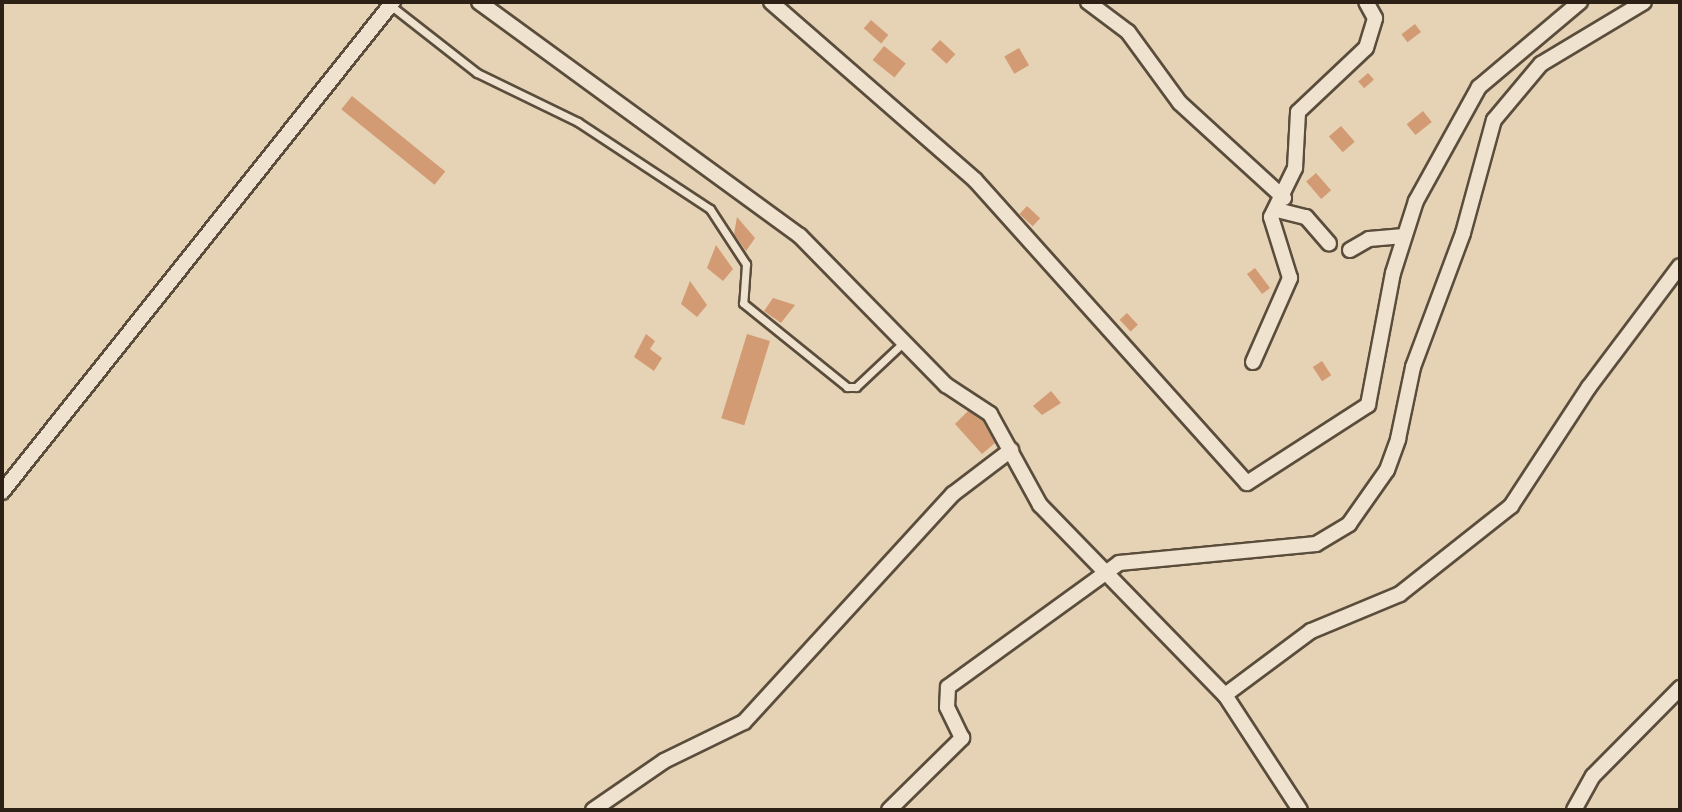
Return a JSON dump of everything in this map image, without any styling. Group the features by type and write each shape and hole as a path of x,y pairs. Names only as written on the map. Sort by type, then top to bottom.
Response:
{"street":[{"path":"479,2 800,236 946,385 990,414 1040,505 1225,695 1300,810"},
{"path":"771,2 975,180 1239,480 1265,477 1368,405 1404,236 1416,201 1479,87 1580,2"},
{"path":"1088,2 1095,2 1144,50 1180,103 1280,204 1306,217 1329,243"},
{"path":"1253,362 1290,278 1285,251 1270,230 1299,143 1298,112 1366,48 1375,18 1366,2"},
{"path":"889,810 962,738 947,707 948,687 1110,575 1119,563 1316,544 1349,524 1380,482 1398,439 1413,367 1463,233 1494,120 1541,64 1644,2"},
{"path":"2,492 391,3"},
{"path":"1350,250 1369,239 1404,236"},
{"path":"1225,695 1327,621 1400,594 1511,506 1589,387 1680,266"},
{"path":"593,810 664,761 744,722 953,494 1011,450"},
{"path":"1574,810 1593,776 1680,688"}],"lane":[{"path":"391,3 477,73 578,122 710,209 746,264 743,303 847,387 856,387 905,341"}],"building":[{"path":"871,20 888,35 881,43 864,28"},
{"path":"1415,24 1421,32 1407,42 1401,34"},
{"path":"940,40 955,54 946,64 931,50"},
{"path":"884,46 906,64 894,78 873,60"},
{"path":"1019,48 1029,65 1014,74 1004,56"},
{"path":"1368,73 1374,80 1364,88 1358,82"},
{"path":"352,96 445,172 435,185 341,109"},
{"path":"1423,111 1432,122 1415,135 1407,124"},
{"path":"1341,126 1355,142 1343,152 1329,136"},
{"path":"1316,173 1331,190 1321,199 1306,182"},
{"path":"1027,206 1040,218 1033,226 1019,214"},
{"path":"737,217 755,238 746,251 734,234"},
{"path":"716,245 733,269 723,281 707,268"},
{"path":"1255,268 1270,288 1262,294 1247,274"},
{"path":"690,281 707,305 697,317 681,304"},
{"path":"773,298 795,305 781,323 764,311"},
{"path":"1127,313 1138,325 1131,332 1120,320"},
{"path":"646,334 655,341 650,349 662,358 654,371 634,357"},
{"path":"747,334 770,341 744,425 721,418"},
{"path":"1322,361 1331,375 1322,381 1313,367"},
{"path":"1051,391 1061,403 1042,415 1033,406"},
{"path":"968,411 983,421 995,443 982,454 955,424"}]}
